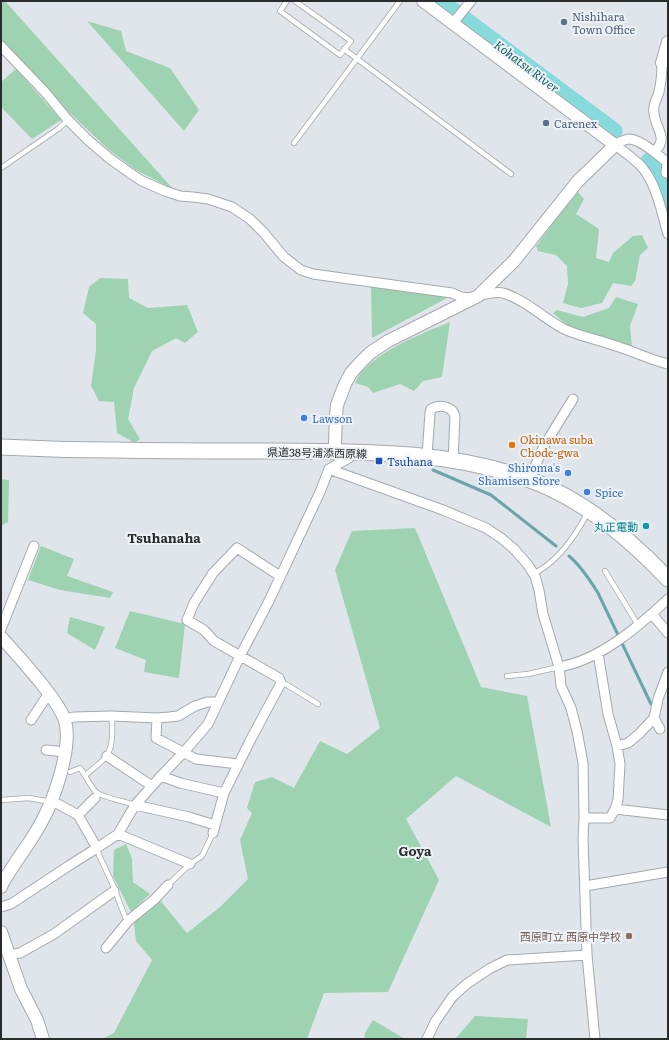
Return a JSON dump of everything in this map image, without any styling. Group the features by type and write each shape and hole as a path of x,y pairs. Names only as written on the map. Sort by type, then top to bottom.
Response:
{"main road":[{"name":"県道38号浦添西原線","path":"1,447 103,450 359,452 427,456 490,467 538,483 570,499 633,544 668,579"}],"street":[{"path":"423,1 455,21 639,164 654,188 668,234"},
{"path":"455,21 471,1"},
{"path":"654,151 660,144 661,132 653,108 659,94 662,64 668,42"},
{"path":"1,46 68,120 109,158 142,181 165,191 180,196 219,202 232,207 250,219 284,257 301,270 313,274 452,293 461,297 502,293 519,300 570,332 668,364"},
{"path":"1,907 11,904 118,834 135,805 208,724 240,656 268,603 320,492 329,469 349,458 334,452 337,405 351,373 360,363 370,353 388,341 478,296 514,261 578,181 622,140 629,139 654,151 668,162 666,173"},
{"path":"529,480 544,446 573,399"},
{"path":"427,456 431,408 435,406 442,406 449,408 454,412 455,416 453,460"},
{"path":"329,469 486,528 514,549 528,565 534,576 543,614 559,667 561,686 571,708 583,763 583,838 587,955 595,1039"},
{"path":"1,629 34,546"},
{"path":"135,805 189,817 214,829 224,793 281,683 279,678 214,641 204,630 187,620 194,603 213,573 236,548 280,576"},
{"path":"559,667 567,666 598,653 620,639 668,600"},
{"path":"652,614 668,633"},
{"path":"1,637 22,660 59,708 65,719 67,742 66,752 52,802 41,823 1,887"},
{"path":"584,818 610,818 615,810 618,800 620,764 617,746 608,714 598,653"},
{"path":"617,746 628,742 639,734 654,718 658,699 668,672"},
{"path":"31,720 48,693"},
{"path":"65,719 112,716 157,718 178,716 195,706 207,702 218,702"},
{"path":"157,718 156,738 196,759 238,764"},
{"path":"654,718 660,729"},
{"path":"46,750 66,752"},
{"path":"107,756 152,786"},
{"path":"161,776 180,783 224,793"},
{"path":"78,815 96,798"},
{"path":"52,802 78,815 97,848"},
{"path":"615,810 668,815"},
{"path":"118,834 190,864"},
{"path":"585,886 668,872"},
{"path":"106,948 129,920 155,899 168,885"},
{"path":"9,955 20,953 54,934 114,891"},
{"path":"1,932 21,989 37,1020 43,1039"},
{"path":"427,1039 435,1022 453,996 468,983 489,969 507,960 587,955"}],"lane":[{"path":"287,1 280,11 340,55 351,41 295,1"},
{"path":"294,143 400,1"},
{"path":"344,49 510,174"},
{"path":"1,168 45,138 68,120"},
{"path":"533,574 561,553 578,529 588,511"},
{"path":"605,571 638,625"},
{"path":"507,676 528,674 559,667"},
{"path":"281,683 287,685 318,704"},
{"path":"86,775 107,756 110,746 112,716"},
{"path":"70,772 80,768 86,775 95,792 135,805"},
{"path":"1,800 29,798 52,802"},
{"path":"168,885 190,864 202,856 214,829"},
{"path":"97,848 125,917 129,920"}],"green space":[{"path":"1,1 5,1 173,189 136,170 108,149 53,97 1,42"},
{"path":"87,21 121,31 126,51 170,68 199,110 184,131"},
{"path":"16,69 61,120 32,139 1,107 1,82"},
{"path":"577,191 584,199 576,214 599,229 596,258 609,262 613,253 633,236 642,235 648,248 640,255 635,281 631,286 613,283 602,303 581,308 563,303 568,284 567,266 556,255 538,251 536,246"},
{"path":"100,278 128,279 129,298 148,308 187,305 198,332 185,343 176,338 152,351 134,388 128,419 140,439 135,443 117,433 114,402 99,401 91,386 96,350 96,324 83,313 89,287"},
{"path":"371,287 449,297 372,338"},
{"path":"616,297 638,304 630,326 632,347 569,327 553,313 557,310 583,317 609,308"},
{"path":"450,322 442,377 423,381 414,391 400,384 373,393 368,387 355,383 361,373 383,354 425,332"},
{"path":"1,479 9,480 8,522 1,526"},
{"path":"415,528 481,687 527,696 551,827 456,776 406,819 439,880 388,992 324,993 307,1039 102,1039 114,1033 152,960 136,941 134,923 159,899 187,933 220,907 248,879 240,840 252,813 247,808 255,782 272,777 294,788 320,741 347,754 380,728 335,570 352,531"},
{"path":"41,546 74,559 67,576 113,592 110,598 60,590 28,580"},
{"path":"130,611 185,624 179,678 144,672 146,660 115,648"},
{"path":"70,617 105,627 95,650 67,633"},
{"path":"126,844 132,859 133,882 150,894 131,912 113,876 114,850"},
{"path":"475,1016 528,1019 526,1039 455,1039"},
{"path":"373,1020 405,1039 364,1039 365,1033"}],"waterway":[{"name":"Kohatsu River","path":"440,1 614,131"},
{"name":"Kohatsu River","path":"649,161 660,181 668,202"},
{"path":"433,470 491,495 556,546"},
{"path":"569,556 581,569 598,593 651,704"}],"place":[{"name":"Nishihara Town Office","path":"564,22"},
{"name":"Carenex","path":"546,123"},
{"name":"Lawson","path":"304,418"},
{"name":"Okinawa suba Chode-gwa","path":"512,445"},
{"name":"Tsuhana","path":"379,461"},
{"name":"Shiroma's Shamisen Store","path":"568,473"},
{"name":"Spice","path":"587,492"},
{"name":"丸正電動","path":"646,526"},
{"name":"西原町立 西原中学校","path":"629,936"}],"district":[{"name":"Tsuhanaha","path":"164,537"},
{"name":"Goya","path":"415,850"}]}
